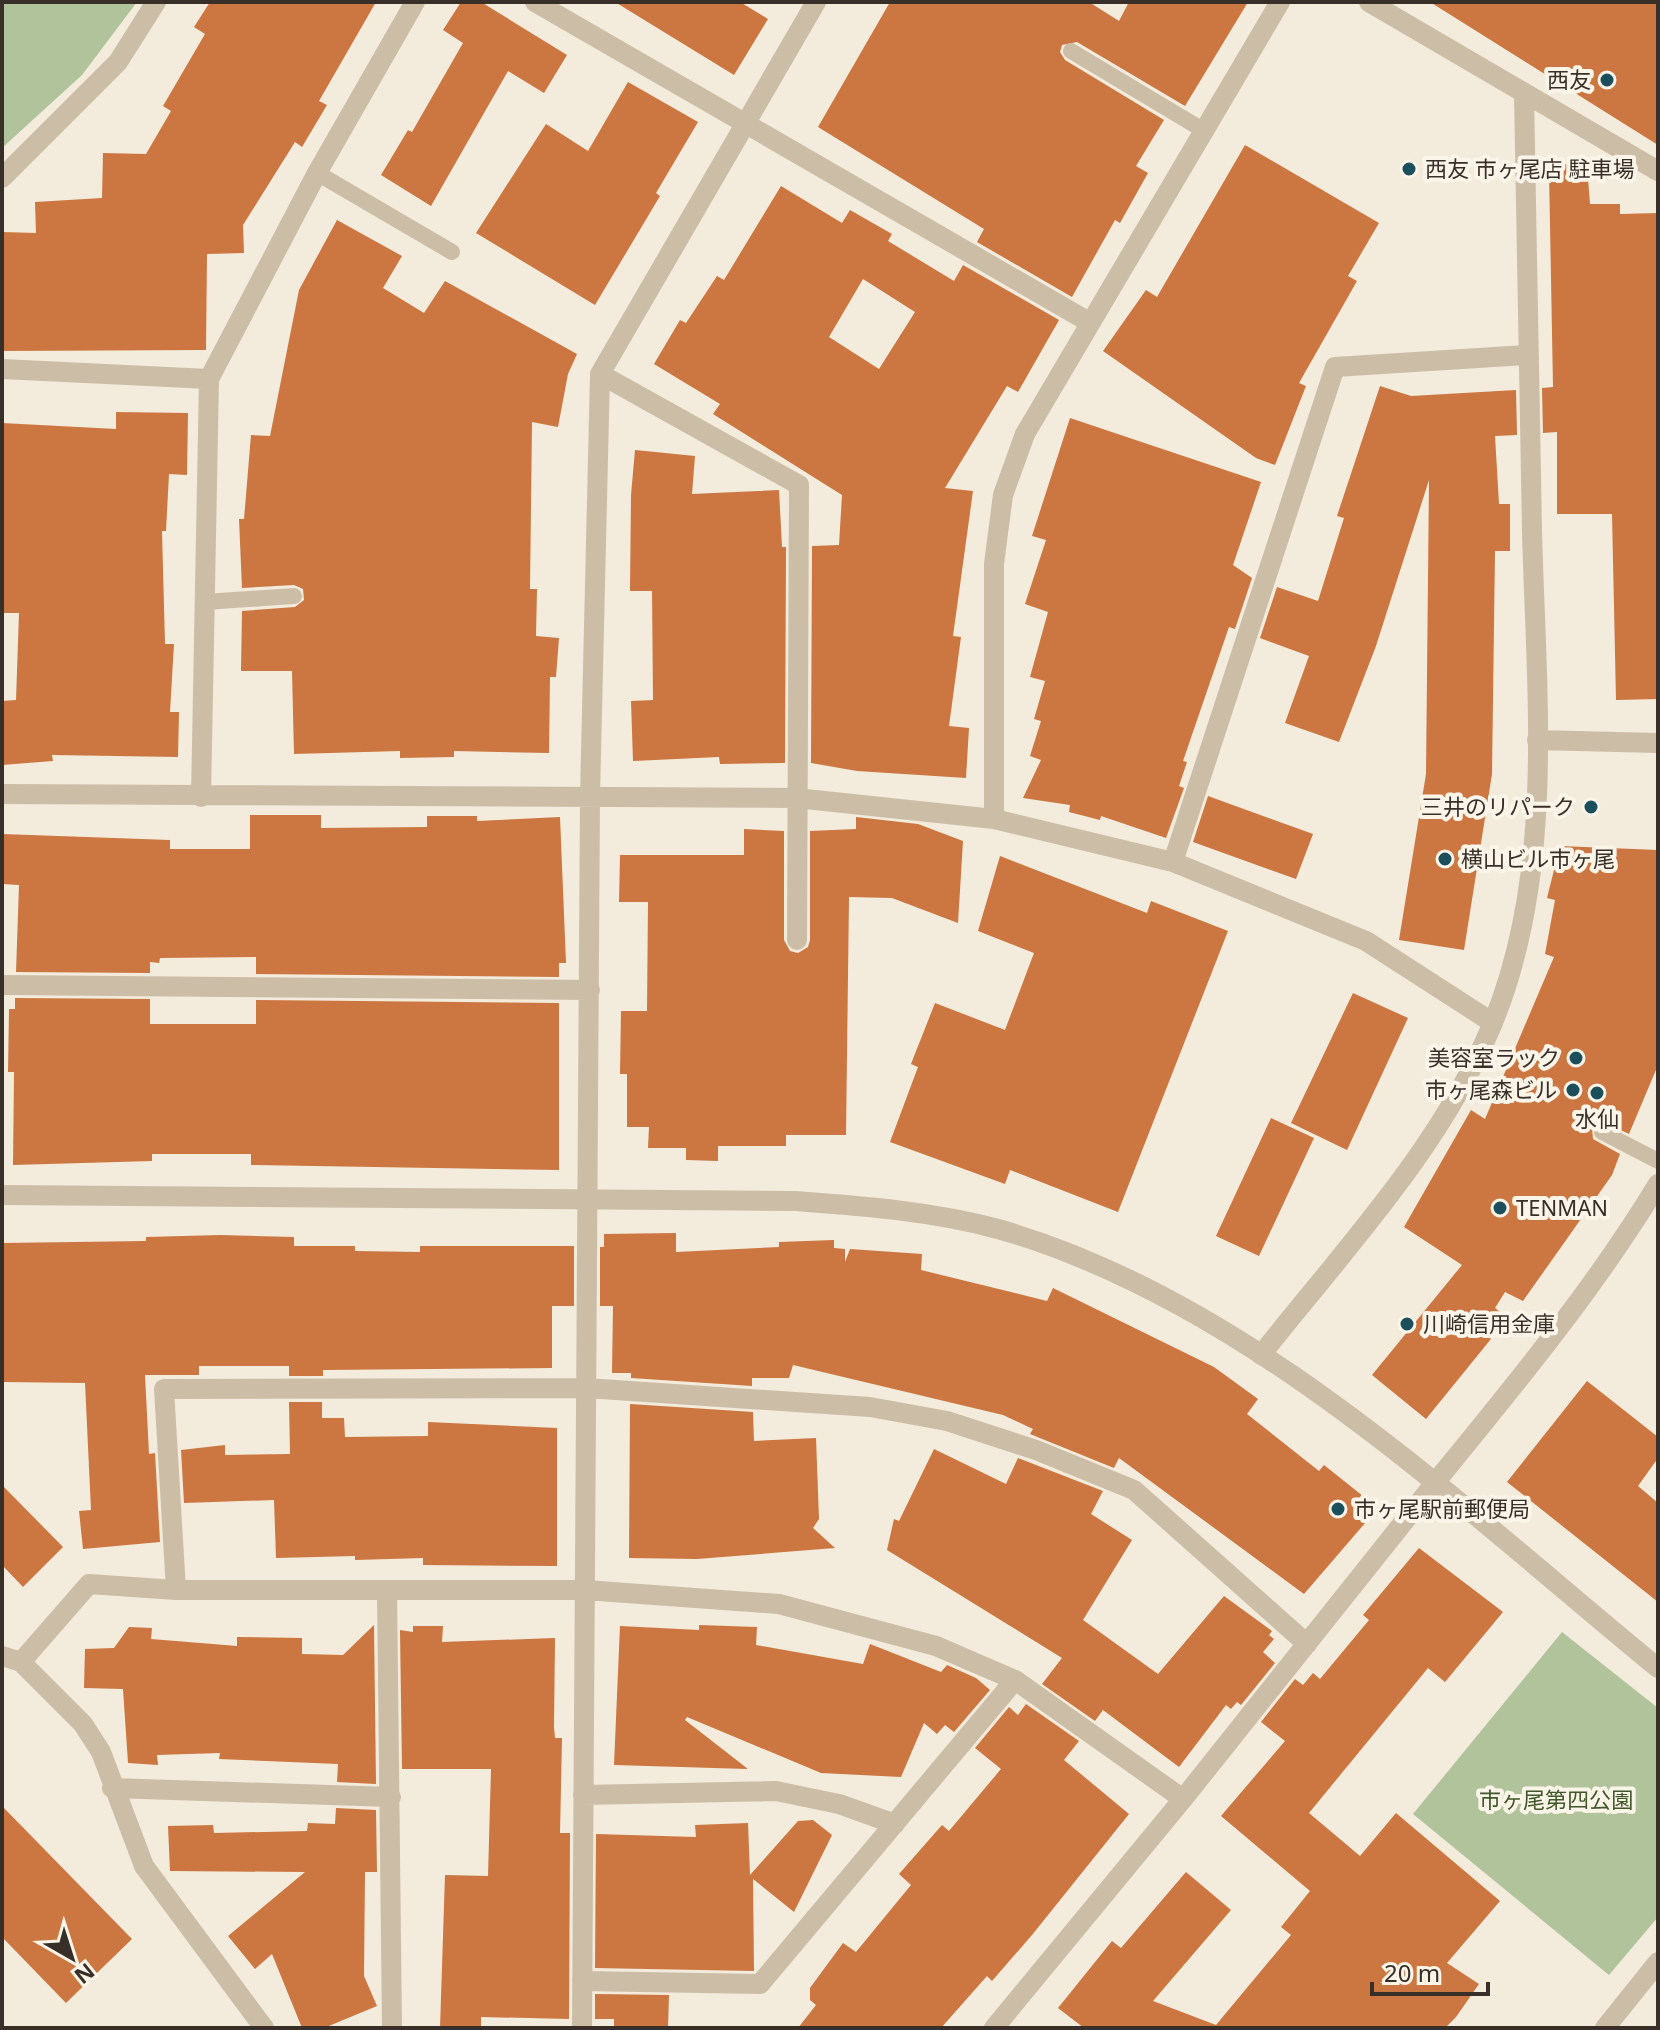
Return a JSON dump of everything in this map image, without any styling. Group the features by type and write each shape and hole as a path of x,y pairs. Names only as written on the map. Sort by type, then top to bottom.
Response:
{"street":[{"path":"2,178 118,62 156,2"},
{"path":"201,797 209,379 317,173 415,2"},
{"path":"535,2 1089,322"},
{"path":"582,2028 590,796 600,374 816,2"},
{"path":"994,819 994,564 1003,495 1025,434 1280,2"},
{"path":"1369,2 1658,171"},
{"path":"1261,1355 1410,1167 1462,1087 1493,1023 1515,953 1533,857 1537,740 1524,93"},
{"path":"1173,862 1335,367 1527,355"},
{"path":"2,369 209,379"},
{"path":"600,374 799,485 797,940"},
{"path":"1537,740 1658,743"},
{"path":"2,794 796,798 994,819 1173,862 1366,941 1493,1023"},
{"path":"2,985 590,990"},
{"path":"994,2028 1183,1799 1577,1306 1658,1184"},
{"path":"2,1195 545,1196 587,1200 630,1197 809,1202 882,1207 997,1229 1118,1274 1179,1304 1261,1355 1434,1484 1658,1668"},
{"path":"176,1590 164,1389 586,1388 870,1407 947,1421 1036,1450 1134,1490 1307,1644"},
{"path":"264,2028 144,1866 112,1788 101,1752 83,1724 12,1659 89,1584 176,1590 585,1590 779,1604 936,1646 1015,1680 1183,1799"},
{"path":"387,1590 392,2028"},
{"path":"582,1981 760,1984 1015,1680"},
{"path":"112,1788 391,1797"},
{"path":"583,1795 776,1791 839,1804 895,1824"},
{"path":"1605,2028 1658,1962"}],"lane":[{"path":"1071,51 1203,130"},
{"path":"317,173 452,252"},
{"path":"205,602 294,596"},
{"path":"1602,1132 1658,1161"}],"green space":[{"path":"2,2 137,2 82,75 2,148"},
{"name":"市ヶ尾第四公園","path":"1562,1632 1658,1708 1658,1917 1609,1975 1413,1814"}],"building":[{"path":"210,2 376,2 319,101 327,105 302,147 295,142 243,225 244,253 207,254 206,350 2,351 2,232 36,233 35,202 102,198 103,153 146,154 171,111 163,106 205,34 194,27"},
{"path":"461,2 481,2 567,55 544,93 508,71 431,206 381,175 408,130 412,132 463,43 443,30"},
{"path":"615,2 740,2 768,19 734,75"},
{"path":"890,2 1089,2 1119,21 1129,2 1248,2 1185,106 1077,42 1062,45 1060,52 1065,60 1164,120 1136,166 1148,173 1120,223 1115,220 1072,297 977,242 984,229 818,127"},
{"name":"西友","path":"1430,2 1658,2 1658,145"},
{"path":"628,82 698,122 656,193 660,196 595,305 476,233 546,124 588,151"},
{"path":"1245,145 1379,223 1348,276 1357,281 1299,383 1306,386 1275,465 1256,458 1103,351 1146,290 1157,297"},
{"path":"1559,164 1587,165 1590,204 1620,204 1620,214 1658,213 1658,699 1616,700 1612,514 1557,514 1557,432 1543,433 1542,388 1553,387 1549,170 1558,171"},
{"path":"781,186 842,223 850,210 892,234 888,241 954,281 963,265 1059,320 1018,392 1007,386 945,488 973,491 953,636 961,637 949,726 969,728 966,778 857,771 811,763 812,546 839,545 842,495 713,414 720,404 654,364 680,320 686,323 717,276 724,280","holes":["863,279 915,312 879,369 829,337"]},
{"path":"337,220 402,256 383,288 424,313 445,281 577,354 568,374 558,427 532,422 530,589 537,589 536,636 559,638 556,677 550,677 549,753 454,751 454,757 400,758 400,751 294,754 292,671 241,671 242,611 295,607 304,600 303,589 294,585 242,588 239,519 244,519 251,435 270,436 299,290"},
{"path":"1380,386 1411,396 1516,390 1517,435 1495,436 1499,504 1510,504 1510,551 1495,551 1492,774 1464,950 1399,940 1426,774 1429,480 1376,646 1339,742 1285,723 1309,656 1260,638 1277,587 1318,601 1344,518 1337,516"},
{"path":"116,412 188,413 187,475 169,474 166,531 162,531 165,644 174,644 170,712 179,712 178,757 52,755 53,761 2,765 2,701 16,700 19,613 2,613 2,423 116,429"},
{"path":"1070,418 1261,482 1233,565 1252,578 1235,629 1229,627 1183,761 1187,762 1179,786 1184,788 1166,838 1101,816 1100,820 1069,812 1070,805 1023,798 1041,760 1030,756 1041,721 1034,719 1045,681 1030,677 1048,612 1025,604 1046,540 1032,536"},
{"path":"635,450 695,456 692,494 779,490 782,547 786,547 785,763 720,764 719,757 633,761 631,701 653,700 652,591 630,591 631,495"},
{"path":"1208,796 1313,834 1296,879 1193,842"},
{"path":"250,815 321,815 321,828 427,827 427,816 477,816 477,821 560,817 566,963 559,963 559,977 256,974 256,957 160,958 159,963 150,962 150,973 16,972 19,885 2,884 2,834 170,840 170,849 250,849"},
{"path":"856,817 918,824 963,841 958,923 892,898 849,897 846,1135 786,1135 786,1146 718,1146 718,1161 686,1160 686,1148 648,1148 649,1127 627,1127 627,1074 620,1074 621,1011 647,1011 648,902 619,902 620,855 744,855 744,829 784,831 784,940 790,951 798,953 808,947 810,940 810,831 856,829"},
{"path":"1560,846 1658,850 1658,1065 1629,1134 1602,1121 1592,1128 1593,1139 1620,1154 1612,1175 1523,1301 1505,1292 1495,1308 1508,1318 1426,1419 1372,1375 1462,1265 1404,1227 1471,1110 1485,1119 1554,957 1545,954 1555,900 1547,898"},
{"path":"1000,856 1147,913 1151,901 1228,931 1118,1212 1010,1170 1005,1184 890,1142 918,1067 911,1064 935,1003 1005,1030 1034,953 978,931"},
{"path":"1353,993 1408,1018 1347,1150 1291,1123"},
{"path":"15,998 150,999 150,1024 256,1024 256,1000 559,1003 559,1170 251,1165 251,1154 152,1154 152,1161 13,1165 14,1072 8,1072 9,1009 15,1009"},
{"path":"1271,1118 1314,1138 1259,1256 1216,1236"},
{"path":"676,1233 676,1252 779,1247 779,1242 834,1240 834,1248 845,1249 845,1262 850,1249 922,1254 921,1270 1047,1301 1053,1288 1214,1367 1258,1399 1247,1414 1319,1471 1324,1465 1378,1508 1304,1594 1119,1458 1114,1468 1030,1434 1033,1429 1003,1415 793,1365 789,1378 752,1378 752,1386 631,1378 631,1373 612,1373 613,1306 600,1306 600,1247 604,1247 604,1234"},
{"path":"146,1237 294,1237 294,1246 355,1246 355,1251 420,1252 420,1246 574,1246 574,1306 552,1306 552,1368 323,1370 323,1376 289,1376 289,1366 199,1366 199,1375 145,1375 149,1454 155,1453 160,1542 83,1549 79,1511 91,1510 85,1383 2,1382 2,1243 146,1241"},
{"path":"1587,1381 1658,1437 1658,1458 1638,1486 1658,1503 1658,1602 1507,1482"},
{"path":"289,1402 322,1402 322,1418 344,1418 345,1437 428,1436 428,1422 557,1428 557,1566 423,1565 423,1558 355,1560 355,1556 276,1558 274,1500 184,1503 181,1450 225,1445 225,1455 290,1454"},
{"path":"630,1404 753,1412 754,1441 816,1438 819,1519 813,1528 835,1548 697,1559 629,1558"},
{"path":"934,1449 1006,1484 1018,1458 1103,1491 1091,1514 1132,1540 1083,1620 1158,1674 1224,1596 1272,1631 1269,1635 1274,1639 1263,1652 1275,1663 1241,1705 1237,1702 1231,1709 1226,1705 1179,1767 1103,1710 1095,1721 1042,1684 1062,1658 887,1550 894,1519 899,1521"},
{"path":"2,1485 63,1547 23,1587 2,1565"},
{"path":"1419,1548 1503,1612 1445,1682 1428,1668 1309,1813 1360,1856 1396,1813 1500,1901 1447,1963 1479,1984 1456,2017 1445,2028 1084,2028 1058,2008 1112,1941 1121,1948 1186,1872 1231,1910 1153,2001 1216,2025 1291,1935 1281,1927 1310,1891 1221,1816 1285,1741 1261,1722 1295,1679 1303,1685 1313,1673 1320,1679 1369,1620 1363,1615"},
{"path":"374,1625 376,1784 337,1782 338,1764 219,1759 220,1753 157,1755 158,1765 128,1763 123,1689 84,1688 85,1649 114,1648 129,1627 152,1628 151,1639 237,1646 237,1637 302,1638 302,1654 343,1655"},
{"path":"699,1625 757,1627 756,1645 863,1664 870,1644 941,1672 947,1665 976,1678 990,1690 954,1732 945,1725 937,1734 924,1723 901,1777 821,1773 687,1717 685,1720 748,1769 614,1765 620,1626 699,1630"},
{"path":"413,1626 443,1626 442,1642 555,1638 554,1727 555,1738 562,1738 560,1833 570,1833 569,2019 481,2017 481,2028 440,2028 445,1875 488,1876 491,1769 402,1769 400,1630 413,1632"},
{"path":"1026,1704 1079,1741 1064,1760 1129,1814 992,1981 987,1976 941,2028 798,2028 816,2005 810,2000 810,1988 843,1943 856,1952 911,1885 899,1874 942,1825 949,1831 1001,1769 975,1748 1009,1707 1018,1715"},
{"path":"2,1806 132,1939 66,2003 2,1937"},
{"path":"336,1808 376,1810 377,1872 365,1872 364,1976 377,2006 324,2028 302,2028 272,1954 255,1969 228,1936 305,1872 170,1871 168,1826 213,1825 214,1833 307,1831 308,1823 335,1824"},
{"path":"813,1820 832,1835 794,1912 753,1879 754,1971 595,1968 596,1834 696,1837 695,1825 748,1823 750,1875 798,1821"},
{"path":"595,1994 669,1995 668,2028 614,2028 614,2019 595,2019"}],"place":[{"name":"西友","path":"1607,80"},
{"name":"西友 市ヶ尾店 駐車場","path":"1409,169"},
{"name":"三井のリパーク","path":"1591,807"},
{"name":"横山ビル市ヶ尾","path":"1445,859"},
{"name":"美容室ラック","path":"1576,1058"},
{"name":"市ヶ尾森ビル","path":"1573,1090"},
{"name":"水仙","path":"1597,1093"},
{"name":"TENMAN","path":"1500,1208"},
{"name":"川崎信用金庫","path":"1407,1324"},
{"name":"市ヶ尾駅前郵便局","path":"1338,1509"}]}
